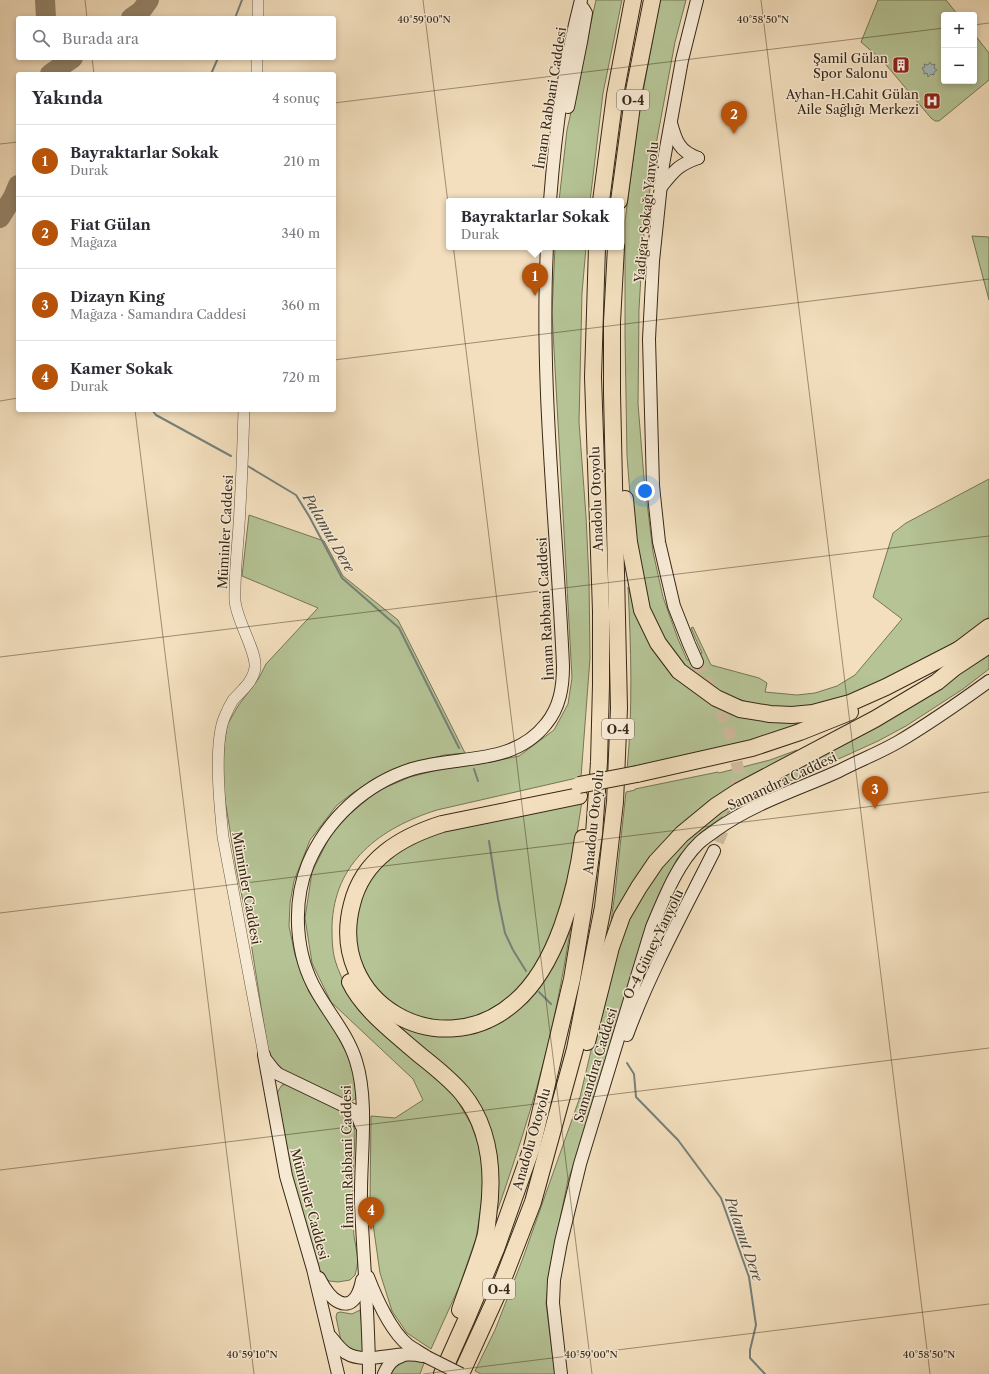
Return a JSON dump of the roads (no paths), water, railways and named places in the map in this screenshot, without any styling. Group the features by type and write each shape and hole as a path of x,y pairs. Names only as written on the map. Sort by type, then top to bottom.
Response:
{"highway":[{"name":"O-4","path":"601,198 615,95 633,0"},
{"name":"O-4","path":"619,198 634,92 652,0"},
{"name":"Anadolu Otoyolu","path":"441,1374 467,1318 496,1249 532,1147 572,979 594,834 599,762 601,685 601,611 594,442 593,376 597,250"},
{"name":"Anadolu Otoyolu","path":"461,1374 497,1295 533,1202 575,1049 603,907 614,802 619,708 612,393 612,322 617,250"},
{"path":"617,250 625,507 629,542 642,610 658,643 679,671 716,698 740,709 785,715 814,714 850,703 886,687 960,649"},
{"path":"601,611 591,762 582,845 561,931 548,959 534,981 516,1002 488,1020 461,1028 437,1028 414,1024 401,1018 388,1010 371,994 364,984 352,961 349,949 348,932 349,915 354,896 360,882 370,867 386,852 406,838 442,824 579,791 636,779 756,757 815,737 873,712 954,668 989,645"},
{"path":"636,779 752,748 813,727 853,711 936,666 989,627"},
{"path":"533,1202 577,1078 611,947 622,916 656,862 682,834 716,806 739,791 875,719 937,682 954,668"},
{"path":"441,1374 485,1237 492,1180 489,1155 483,1130 462,1093 437,1069 391,1030 362,1001 352,985 343,966 339,950 337,934 341,902 353,872 364,858 377,845 406,827 432,816 454,810 579,791"}],"main road":[{"name":"İmam Rabbani Caddesi","path":"550,198 553,170 566,118 586,13 581,0"},
{"name":"Yadigar Sokağı Yanyolu","path":"697,662 674,606 659,542 653,486 649,340 653,261 661,186 682,60 698,0"},
{"path":"661,186 676,169 685,162 698,158 688,154 682,149 676,137 671,120"},
{"name":"İmam Rabbani Caddesi","path":"369,1374 368,1312 361,1202 363,1132 361,1089 357,1062 352,1048 346,1036 312,984 305,964 300,942 298,915 299,895 305,872 317,844 334,821 350,804 374,786 389,778 415,768 502,754 514,750 527,742 542,729 550,720 556,708 563,685 562,637 548,413 546,310 547,250"},
{"name":"Samandıra Caddesi","path":"580,1164 652,927 667,891 699,843 726,824 760,804 837,772 898,742 960,703 989,681"},
{"name":"O-4 Güney Yanyolu","path":"580,1164 634,1015 714,851"},
{"path":"264,1056 273,1069 286,1079 353,1110 360,1120 363,1132"},
{"name":"Müminler Caddesi","path":"264,1056 286,1176 313,1269 338,1374"},
{"path":"271,1096 274,1082 282,1078 286,1079"},
{"path":"346,1107 358,1104 361,1089"},
{"path":"561,1374 553,1303 554,1280 561,1242 580,1164"},
{"path":"313,1269 328,1293 339,1302 346,1303 356,1298 359,1292 364,1267"},
{"path":"364,1267 386,1316 395,1330 408,1344 427,1357 461,1374"},
{"path":"329,1334 345,1353 352,1355 369,1357 416,1354 427,1357"},
{"path":"384,1374 389,1363 396,1358 409,1354"}],"street":[{"path":"258,0 258,16"},
{"path":"257,60 257,72"},
{"name":"Müminler Caddesi","path":"244,412 241,506 235,586 238,615 253,655 255,667 252,679 232,702 224,718 219,752 220,801 223,837 264,1056"}],"water":[{"path":"930,62 932,65 935,64 934,68 937,70 934,72 934,75 931,74 928,77 927,73 924,74 922,68 925,67 924,64 928,65"}],"waterway":[{"name":"Palamut Dere","path":"236,16 242,0"},
{"name":"Palamut Dere","path":"212,72 217,60"},
{"name":"Palamut Dere","path":"154,412 156,415 231,456"},
{"name":"Palamut Dere","path":"246,465 296,495 342,578 399,628 459,748"},
{"name":"Palamut Dere","path":"474,769 478,781"},
{"name":"Palamut Dere","path":"489,841 505,933 513,950 526,971"},
{"name":"Palamut Dere","path":"539,992 551,1004"},
{"name":"Palamut Dere","path":"627,1063 634,1074 636,1097 678,1140 721,1198 749,1277 756,1325 750,1350 750,1358 765,1374"}],"tunnel":[{"path":"697,662 712,690 730,734 739,773 730,814 714,851"}],"place":[{"name":"Şamil Gülan Spor Salonu","path":"901,65"},
{"name":"Ayhan-H.Cahit Gülan Aile Sağlığı Merkezi","path":"932,101"},
{"name":"Fiat Gülan","path":"734,134"},
{"name":"Bayraktarlar Sokak","path":"535,296"},
{"name":"Dizayn King","path":"875,809"},
{"name":"Kamer Sokak","path":"371,1230"}]}
